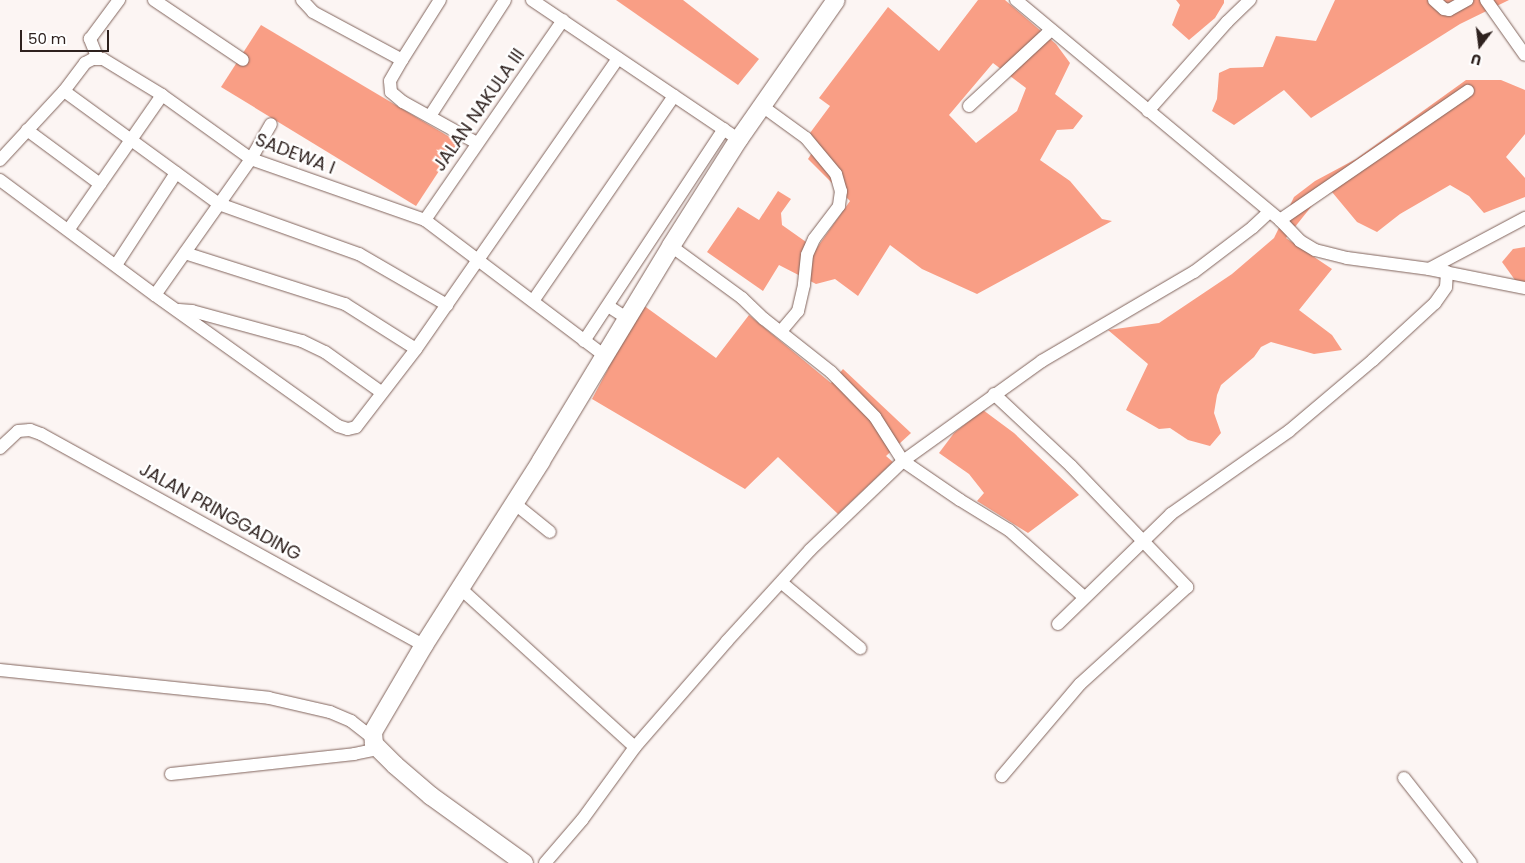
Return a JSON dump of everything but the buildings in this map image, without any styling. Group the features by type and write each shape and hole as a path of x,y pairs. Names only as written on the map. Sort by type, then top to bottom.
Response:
{"street":[{"path":"0,160 64,91 81,66 89,60 98,59 90,39 119,0"},
{"path":"154,0 242,60"},
{"path":"302,0 313,12 402,60"},
{"path":"440,0 402,60 390,81 389,89 404,102 476,143"},
{"path":"430,116 505,0"},
{"path":"532,0 739,139"},
{"path":"376,743 375,728 424,645 605,356 671,246 739,139 836,0"},
{"path":"1016,0 1280,220 1300,241 1315,250 1347,258 1429,268 1525,288"},
{"path":"1148,111 1227,22 1250,0"},
{"path":"1434,0 1444,9 1449,10 1467,0"},
{"path":"1486,0 1525,55"},
{"name":"JALAN NAKULA III","path":"426,220 476,143 563,20"},
{"path":"969,106 1051,30"},
{"path":"0,180 69,229 156,295 344,429 356,426 416,349 618,58"},
{"name":"SADEWA I","path":"98,59 110,63 162,95 251,159 426,220 605,356"},
{"path":"64,91 219,204 360,254 447,305"},
{"path":"1280,220 1468,91"},
{"path":"69,229 162,95"},
{"path":"533,301 674,96"},
{"path":"762,106 806,138 836,174 841,191 839,206 814,239 807,255 803,292 798,311 781,331"},
{"path":"156,295 251,159 271,124"},
{"path":"584,340 724,129"},
{"path":"27,130 100,184"},
{"path":"116,265 176,173"},
{"path":"546,863 582,820 635,747 727,641 782,583 810,550 903,461 1042,361 1194,272 1253,227 1269,212"},
{"path":"1429,268 1525,218"},
{"path":"671,246 742,298 764,319 831,372 857,396 875,417 903,461 960,500 1009,530 1084,597"},
{"path":"185,253 346,304 416,349"},
{"path":"1058,624 1142,539 1178,509 1289,431 1373,360 1435,303 1446,287 1447,272"},
{"path":"608,306 628,318"},
{"path":"176,309 192,311 302,341 325,352 381,392"},
{"path":"994,394 1071,466 1187,587 1080,684 1002,776"},
{"name":"JALAN PRINGGADING","path":"0,448 18,431 30,430 41,434 424,645"},
{"path":"514,503 550,532"},
{"path":"782,583 860,648"},
{"path":"460,588 635,747"},
{"path":"0,670 269,698 330,712 351,721 431,796 524,863"},
{"path":"171,774 354,754 376,743"},
{"path":"1404,778 1471,863"}],"shaded area":[{"path":"616,0 683,0 759,59 738,85"},
{"path":"978,0 1005,0 1056,44 1070,63 1055,94 1083,116 1073,129 1057,130 1040,160 1070,181 1102,219 1112,221 977,294 922,269 890,245 858,296 835,279 816,284 779,265 763,291 707,252 738,207 759,220 778,191 791,199 781,213 782,225 816,249 850,201 808,159 818,143 810,133 830,106 819,98 888,7 939,51","holes":["993,63 1026,88 1017,111 976,143 949,115"]},
{"path":"1176,0 1224,0 1224,3 1215,18 1189,40 1172,25 1180,5"},
{"path":"1335,0 1509,0 1460,24 1311,118 1284,90 1234,125 1212,111 1217,99 1219,73 1230,68 1263,67 1276,36 1316,41"},
{"path":"261,25 458,142 416,206 221,87"},
{"path":"1466,80 1501,80 1525,90 1525,134 1506,157 1525,178 1525,197 1484,213 1469,196 1450,185 1400,214 1377,232 1357,222 1332,192 1315,202 1286,238 1332,269 1299,310 1332,335 1342,350 1314,354 1271,342 1261,347 1254,357 1221,385 1214,413 1221,433 1210,446 1188,440 1170,428 1159,429 1126,410 1148,364 1108,330 1159,323 1232,274 1274,238 1294,197 1315,181 1356,159"},
{"path":"1525,247 1525,294 1502,262 1513,249"},
{"path":"632,297 716,358 749,315 831,383 843,369 911,433 886,456 893,462 838,514 778,457 745,489 592,399 608,369 594,358"},
{"path":"983,410 1014,433 1079,495 1028,533 977,501 984,493 969,474 939,453 954,433"}]}
